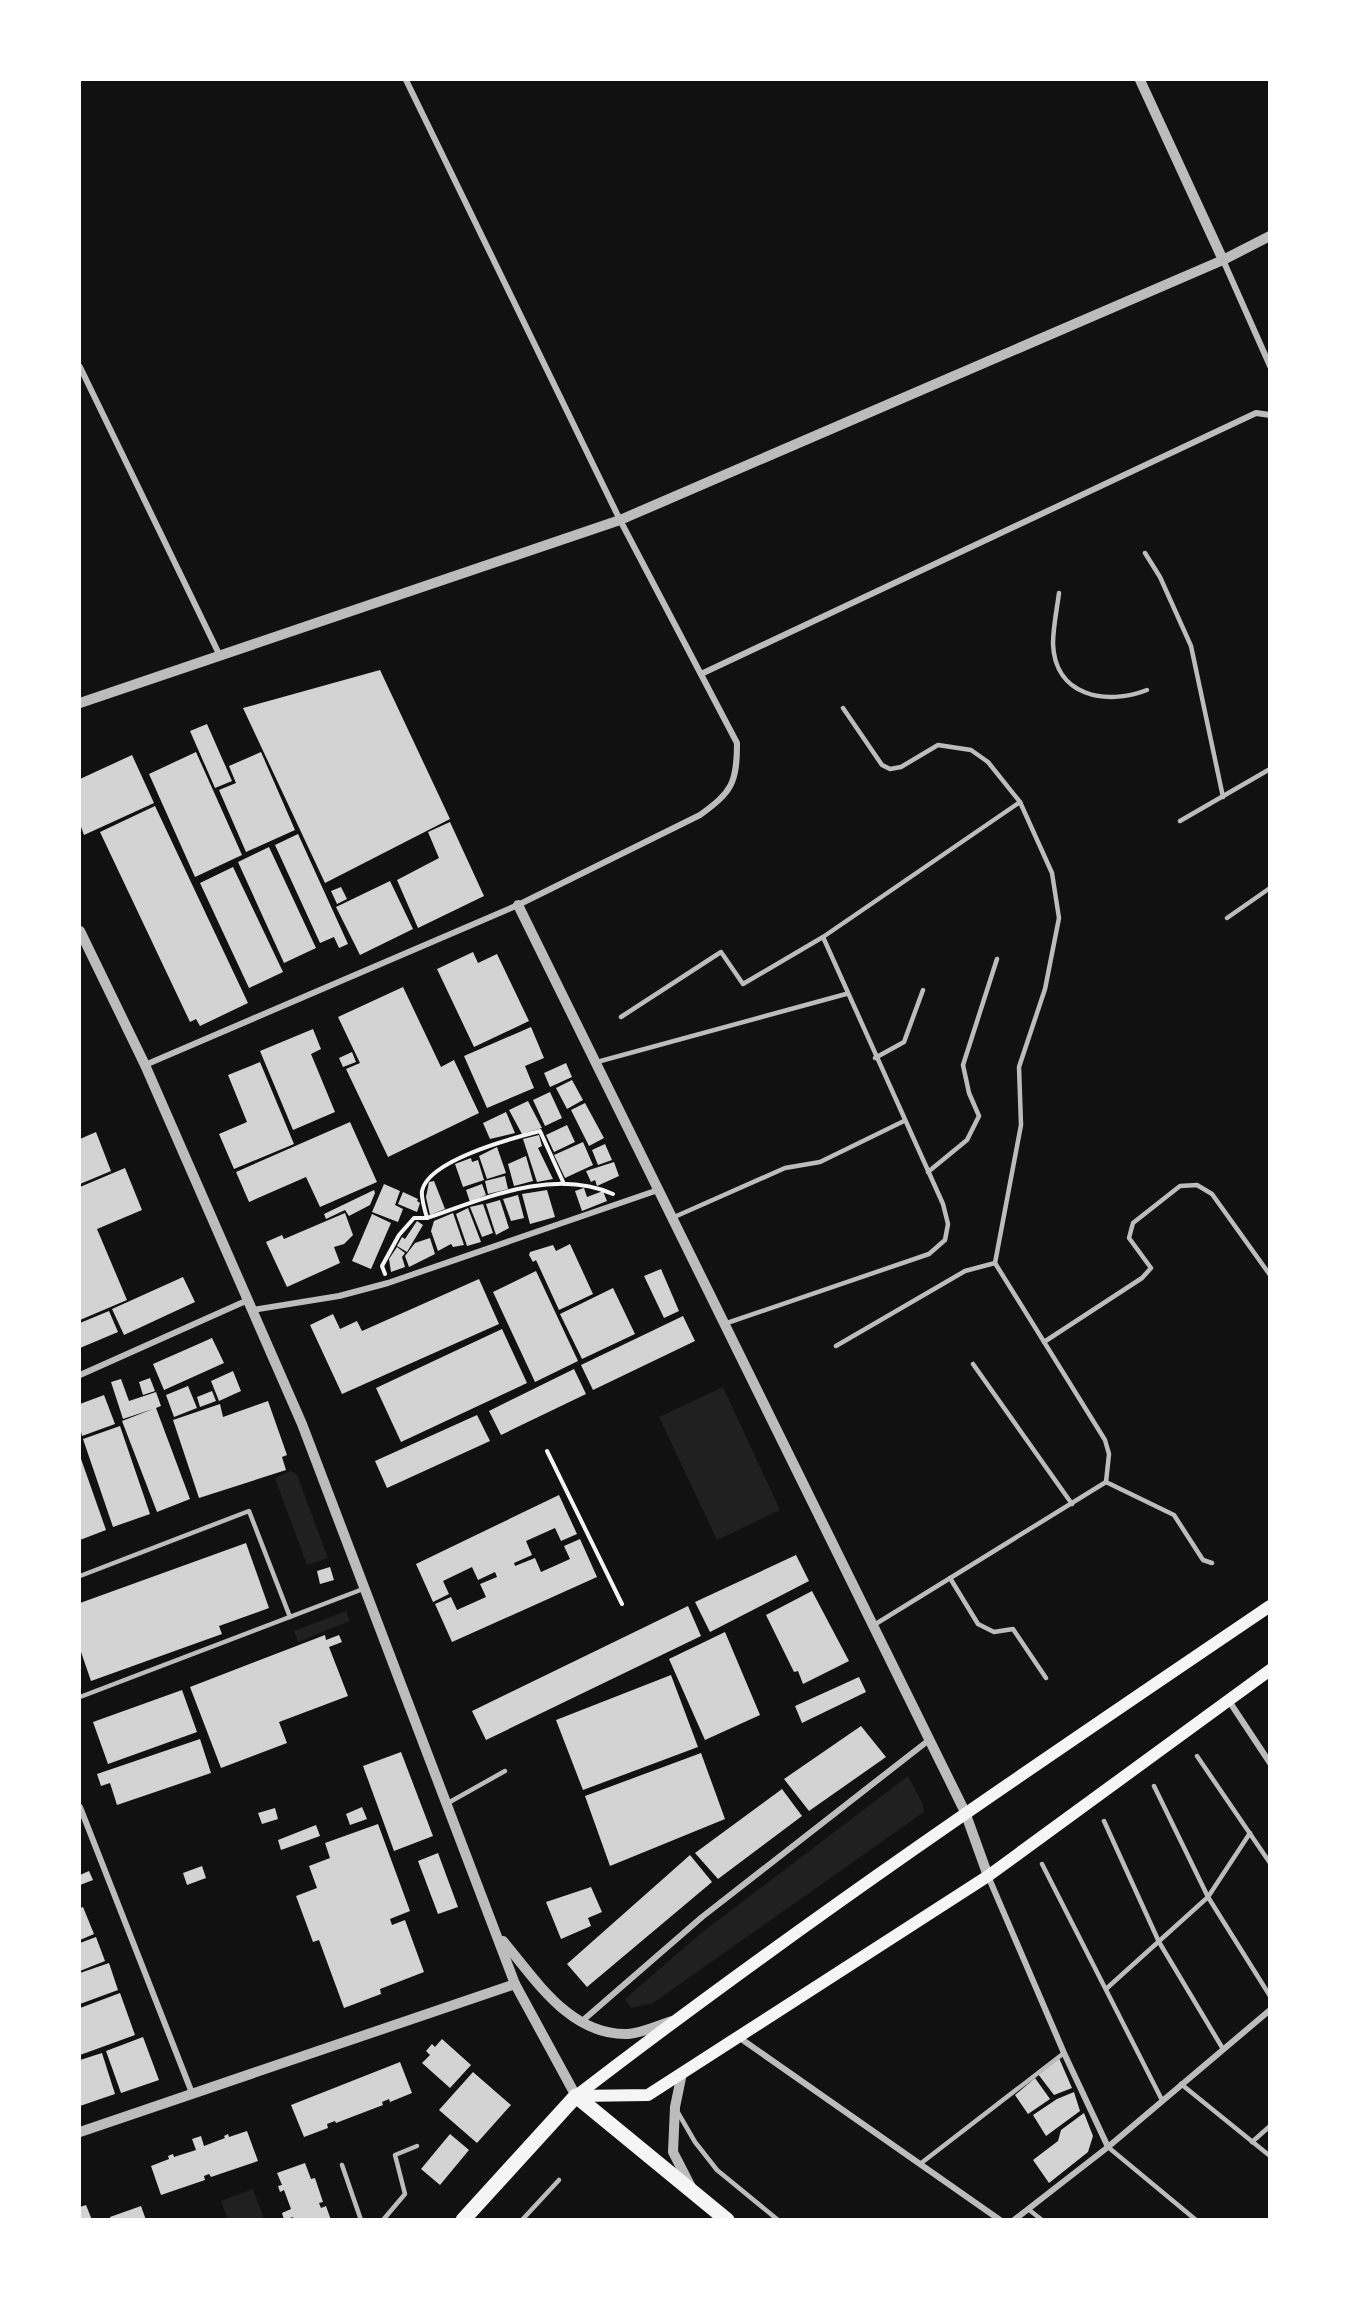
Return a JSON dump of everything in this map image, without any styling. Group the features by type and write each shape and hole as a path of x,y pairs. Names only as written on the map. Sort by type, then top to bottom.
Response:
{"main road":[{"path":"463,2220 576,2096 675,2020 965,1812 1269,1606"},
{"path":"576,2096 648,2095 988,1876 1269,1671"},
{"path":"576,2096 727,2220"}],"street":[{"path":"145,1065 518,905 700,815 725,797 737,775 737,743 620,520 406,80"},
{"path":"1140,80 1269,366"},
{"path":"80,703 620,520 1223,260 1269,236"},
{"path":"80,367 220,656"},
{"path":"701,674 1256,413 1269,415"},
{"path":"518,905 965,1812 988,1876 1064,2053 1108,2147"},
{"path":"80,931 145,1065 302,1424 515,1983 576,2096"},
{"path":"80,1375 250,1305 339,1296 388,1283 630,1202 658,1190"},
{"path":"1228,1700 1269,1763"},
{"path":"581,2022 702,1917 929,1740"},
{"path":"80,1807 192,2093"},
{"path":"496,1934 549,1995 581,2022 596,2031 629,2034 675,2020"},
{"path":"80,2132 515,1983"},
{"path":"1014,2220 1108,2147 1269,2010"},
{"path":"737,2036 1000,2220"},
{"path":"682,2073 675,2107 673,2152 693,2192"}],"lane":[{"path":"1145,553 1160,577 1191,646 1223,797"},
{"path":"1059,593 1053,645 1060,671 1075,687 1101,699 1130,697 1147,690"},
{"path":"843,708 882,765 890,769 900,767 938,745 971,750 988,762 1020,802 1052,873 1059,918 1045,989 1019,1067 1021,1125 995,1263 1105,1440 1109,1454 1107,1482"},
{"path":"1180,821 1269,770"},
{"path":"621,1017 721,952 744,984 823,938 1020,802"},
{"path":"1227,918 1269,888"},
{"path":"724,1324 929,1254 945,1240 948,1224 943,1204 846,994 823,938"},
{"path":"928,1172 967,1140 979,1116 969,1094 963,1065 997,959"},
{"path":"875,1058 904,1042 922,990"},
{"path":"595,1063 846,994"},
{"path":"672,1218 785,1168 820,1162 904,1121"},
{"path":"1044,1342 1142,1278 1151,1268 1129,1238 1133,1223 1180,1186 1197,1185 1212,1194 1269,1275"},
{"path":"836,1346 965,1271 995,1263"},
{"path":"973,1364 1071,1504"},
{"path":"873,1626 1107,1482"},
{"path":"1107,1482 1174,1515 1203,1560 1212,1563"},
{"path":"80,1576 249,1510 290,1617"},
{"path":"950,1578 978,1624 994,1632 1013,1629 1046,1678"},
{"path":"80,1697 366,1588"},
{"path":"1197,1756 1269,1863"},
{"path":"448,1803 505,1771"},
{"path":"1154,1786 1208,1897 1269,1996"},
{"path":"1104,1821 1159,1942 1223,2049"},
{"path":"1106,1989 1208,1897 1250,1833"},
{"path":"1042,1864 1162,2100"},
{"path":"920,2164 1064,2053"},
{"path":"1181,2084 1269,2156"},
{"path":"675,2107 695,2142 717,2170 778,2220"},
{"path":"1252,2142 1269,2126"},
{"path":"383,2220 405,2194 395,2155 417,2146"},
{"path":"1108,2147 1196,2220"},
{"path":"342,2165 360,2220"},
{"path":"522,2220 560,2180"},
{"path":"1028,2209 1042,2220"}],"path":[{"path":"427,1218 422,1192 428,1179 467,1152 540,1131 564,1184"},
{"path":"388,1283 382,1266 399,1235 414,1218 427,1218 508,1192 564,1184 579,1184 606,1191 630,1202"},
{"path":"547,1451 622,1604"}],"shaded area":[{"path":"723,1387 780,1510 717,1540 659,1417"},
{"path":"291,1471 297,1475 328,1558 307,1565 275,1478"},
{"path":"346,1611 350,1621 298,1642 294,1631"},
{"path":"908,1776 923,1804 924,1812 653,2003 631,2008 625,1999 700,1934"},
{"path":"253,2189 264,2219 228,2219 221,2201"}],"building":[{"path":"380,670 450,819 325,883 243,708"},
{"path":"207,724 232,781 215,788 190,731"},
{"path":"196,752 242,855 195,877 149,774"},
{"path":"261,752 295,830 246,852 219,790 236,783 229,766"},
{"path":"132,755 154,803 84,835 80,824 80,779"},
{"path":"155,806 248,1003 200,1026 196,1019 190,1022 100,832"},
{"path":"450,822 484,896 418,928 397,880 439,858 428,832"},
{"path":"298,834 348,944 339,948 334,937 320,943 275,845"},
{"path":"269,847 316,948 284,963 238,862"},
{"path":"233,867 283,972 249,988 200,883"},
{"path":"390,881 413,929 360,955 336,907"},
{"path":"341,887 347,899 337,904 331,891"},
{"path":"473,952 478,963 497,954 529,1021 474,1047 437,969"},
{"path":"403,987 441,1067 454,1060 479,1113 388,1157 346,1069 360,1063 338,1017"},
{"path":"531,1027 544,1058 525,1066 534,1088 487,1108 464,1056"},
{"path":"313,1029 321,1049 311,1054 335,1112 293,1130 260,1051"},
{"path":"352,1052 356,1062 343,1067 339,1058"},
{"path":"260,1062 294,1144 234,1169 219,1134 247,1122 228,1075"},
{"path":"566,1063 572,1077 550,1087 544,1073"},
{"path":"572,1080 583,1100 567,1109 556,1088"},
{"path":"550,1092 562,1118 545,1126 533,1100"},
{"path":"528,1101 542,1128 522,1134 509,1110"},
{"path":"585,1103 604,1138 589,1146 571,1110"},
{"path":"506,1112 515,1133 490,1139 483,1123"},
{"path":"350,1122 377,1182 320,1207 306,1177 249,1202 236,1172"},
{"path":"567,1125 575,1142 554,1152 546,1135"},
{"path":"96,1132 111,1171 80,1184 80,1139"},
{"path":"539,1135 542,1146 538,1148 553,1179 537,1182 523,1139"},
{"path":"583,1142 593,1165 565,1178 554,1155"},
{"path":"605,1144 612,1160 598,1165 592,1150"},
{"path":"497,1147 506,1173 487,1179 479,1156"},
{"path":"526,1156 533,1181 514,1186 508,1164"},
{"path":"471,1158 472,1162 478,1160 484,1180 463,1187 455,1164"},
{"path":"614,1162 619,1176 597,1186 595,1180 591,1182 586,1171"},
{"path":"125,1168 142,1210 97,1229 127,1300 80,1320 80,1187"},
{"path":"505,1176 508,1189 488,1194 485,1181"},
{"path":"434,1181 445,1209 430,1215 426,1197 429,1182"},
{"path":"384,1184 400,1191 395,1205 403,1209 398,1222 372,1212"},
{"path":"482,1184 486,1195 470,1202 466,1190"},
{"path":"584,1188 587,1197 603,1191 607,1201 582,1211 575,1191"},
{"path":"374,1190 370,1205 349,1216 345,1210 326,1219 324,1214"},
{"path":"547,1190 555,1217 530,1224 522,1194"},
{"path":"403,1192 418,1199 420,1203 417,1212 398,1204"},
{"path":"518,1195 524,1218 511,1221 503,1199"},
{"path":"500,1200 509,1228 496,1235 486,1204"},
{"path":"483,1204 493,1233 482,1237 470,1207"},
{"path":"468,1208 481,1242 467,1246 456,1214"},
{"path":"345,1213 353,1235 344,1244 334,1247 340,1263 287,1287 266,1242 282,1235 284,1239"},
{"path":"453,1213 464,1245 453,1247 451,1244 438,1251 431,1231 434,1221"},
{"path":"372,1214 391,1223 371,1269 352,1261"},
{"path":"417,1221 423,1225 407,1252 397,1246 402,1237 405,1239"},
{"path":"430,1238 435,1254 409,1267 405,1256 415,1243"},
{"path":"570,1244 593,1294 559,1310 536,1260 533,1262 529,1255 530,1252 553,1245 556,1251"},
{"path":"397,1247 405,1253 402,1257 405,1267 391,1272 389,1259"},
{"path":"661,1269 679,1311 664,1318 644,1276"},
{"path":"536,1271 578,1361 535,1382 493,1292"},
{"path":"183,1277 195,1302 124,1335 112,1309"},
{"path":"479,1279 499,1324 342,1394 310,1325 333,1314 340,1329 357,1321 362,1331"},
{"path":"613,1288 635,1334 582,1359 560,1314"},
{"path":"109,1311 118,1332 80,1348 80,1323"},
{"path":"683,1316 695,1341 593,1390 581,1365"},
{"path":"502,1329 527,1383 401,1442 376,1388"},
{"path":"212,1338 224,1363 164,1390 153,1364"},
{"path":"574,1369 586,1394 501,1435 489,1411"},
{"path":"233,1371 241,1391 219,1401 211,1381"},
{"path":"150,1378 155,1391 143,1395 139,1382"},
{"path":"121,1379 129,1401 156,1392 161,1406 156,1408 190,1499 157,1512 122,1421 153,1409 123,1419 111,1382"},
{"path":"188,1386 197,1408 174,1417 166,1395"},
{"path":"212,1391 216,1401 200,1407 197,1397"},
{"path":"104,1395 115,1424 82,1436 80,1404"},
{"path":"268,1401 287,1455 282,1457 286,1470 199,1498 173,1420 220,1404 223,1417"},
{"path":"477,1415 490,1441 387,1488 375,1461"},
{"path":"120,1426 150,1514 113,1527 83,1439"},
{"path":"80,1456 106,1530 80,1540"},
{"path":"559,1495 577,1534 561,1541 555,1528 526,1541 532,1555 514,1563 515,1566 535,1558 541,1572 570,1559 564,1546 580,1539 597,1577 452,1642 435,1604 451,1597 457,1610 486,1597 480,1584 497,1577 495,1572 478,1580 472,1567 443,1581 449,1594 433,1602 416,1564"},
{"path":"246,1543 269,1608 219,1626 222,1634 91,1681 80,1649 80,1603"},
{"path":"796,1555 809,1581 710,1632 695,1602"},
{"path":"330,1567 334,1580 320,1584 317,1571"},
{"path":"812,1591 849,1661 803,1684 798,1671 794,1672 766,1615"},
{"path":"688,1606 701,1636 486,1740 472,1711"},
{"path":"725,1632 760,1715 705,1740 669,1659"},
{"path":"325,1635 326,1640 339,1635 342,1642 329,1647 348,1696 279,1722 287,1743 221,1768 190,1687"},
{"path":"671,1675 698,1747 583,1790 556,1720"},
{"path":"859,1677 866,1692 802,1723 795,1706"},
{"path":"182,1690 197,1732 108,1764 93,1722"},
{"path":"861,1726 886,1757 809,1811 784,1779"},
{"path":"200,1739 211,1773 117,1805 110,1783 101,1786 97,1774"},
{"path":"401,1752 433,1836 394,1851 363,1766"},
{"path":"701,1753 725,1819 610,1866 585,1796"},
{"path":"782,1789 802,1816 718,1879 695,1853"},
{"path":"362,1807 367,1819 350,1825 346,1814"},
{"path":"275,1808 278,1819 262,1824 258,1813"},
{"path":"378,1824 410,1911 390,1919 392,1925 405,1920 424,1972 380,1989 381,1994 344,2008 319,1940 313,1942 296,1896 317,1888 309,1866 330,1858 325,1843"},
{"path":"316,1825 320,1836 281,1850 278,1840"},
{"path":"438,1853 458,1907 438,1914 418,1861"},
{"path":"690,1855 712,1882 587,1987 567,1964"},
{"path":"202,1866 206,1878 187,1885 183,1873"},
{"path":"89,1871 93,1880 80,1885 80,1875"},
{"path":"591,1887 602,1912 588,1918 591,1926 561,1939 546,1902"},
{"path":"83,1907 94,1934 80,1940 80,1908"},
{"path":"96,1937 105,1961 80,1971 80,1943"},
{"path":"109,1963 118,1990 80,2004 80,1973"},
{"path":"120,1993 135,2035 80,2055 80,2008"},
{"path":"143,2037 159,2080 121,2093 106,2051"},
{"path":"442,2039 471,2065 450,2088 422,2063 430,2055 426,2051 432,2044 435,2047"},
{"path":"102,2053 115,2094 80,2106 80,2060"},
{"path":"1059,2058 1072,2088 1054,2095 1038,2074"},
{"path":"400,2062 412,2093 390,2102 389,2099 382,2102 383,2105 336,2123 335,2121 327,2124 328,2128 304,2137 291,2105"},
{"path":"473,2072 511,2105 477,2143 439,2110"},
{"path":"1035,2078 1050,2099 1028,2114 1015,2095"},
{"path":"1074,2092 1080,2111 1046,2136 1033,2115 1057,2099"},
{"path":"1084,2113 1093,2136 1088,2152 1049,2183 1033,2160 1058,2141 1061,2130"},
{"path":"247,2131 258,2161 211,2177 209,2174 204,2176 205,2180 161,2195 151,2166 169,2159 168,2156 173,2154 174,2157 196,2150 192,2139 201,2136 204,2146 225,2138 224,2136 228,2134 229,2137"},
{"path":"450,2134 469,2150 440,2185 421,2169"},
{"path":"305,2163 311,2179 315,2178 323,2202 319,2203 321,2208 326,2206 331,2220 294,2220 293,2217 284,2220 282,2213 291,2209 284,2190 280,2192 278,2186 282,2185 277,2173"},
{"path":"86,2205 92,2220 80,2220 80,2207"},
{"path":"141,2206 146,2220 110,2220 110,2217"}]}
